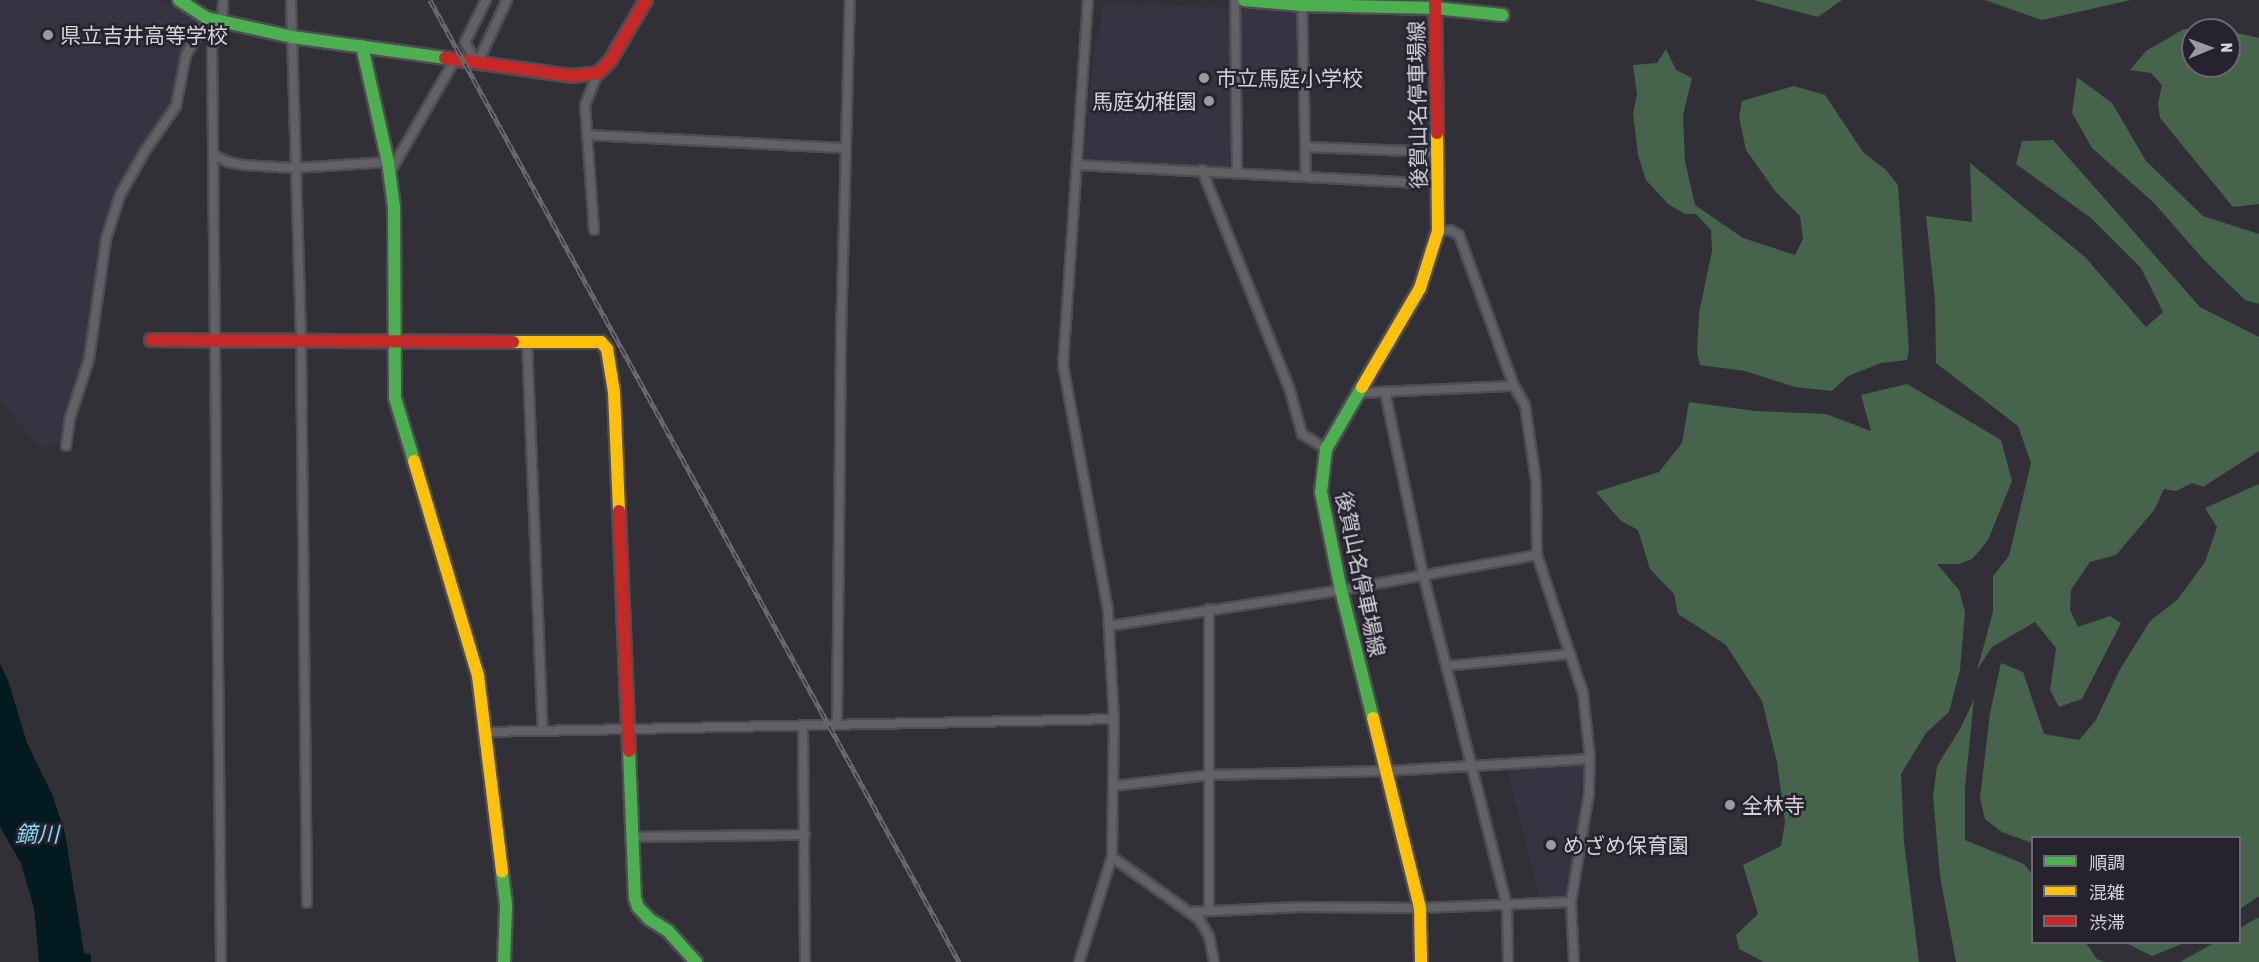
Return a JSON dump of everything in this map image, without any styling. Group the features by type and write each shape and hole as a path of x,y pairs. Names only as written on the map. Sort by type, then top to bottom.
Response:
{"street":[{"path":"179,0 207,18 292,37 571,76 598,73"},
{"path":"221,962 212,48 222,21 223,0"},
{"path":"291,0 294,168 301,340 307,903"},
{"path":"477,64 465,42 486,0"},
{"path":"477,64 507,0"},
{"path":"594,230 585,105 598,73 610,61 646,0"},
{"path":"837,724 844,148 850,0"},
{"path":"1079,962 1112,856 1114,719 1109,626 1063,366 1088,0"},
{"path":"1235,0 1237,172"},
{"path":"1244,0 1302,5 1435,4 1503,15"},
{"name":"後賀山名停車場線","path":"1421,962 1420,908 1341,590 1320,492 1326,449 1420,288 1438,231 1435,4"},
{"path":"1302,5 1306,177"},
{"path":"66,446 70,418 89,359 106,239 120,195 176,106 186,55 207,18"},
{"path":"362,46 389,167 394,207 393,340 398,413 478,676 506,908 504,962"},
{"path":"389,167 454,61"},
{"path":"587,135 844,148"},
{"path":"1306,147 1437,152"},
{"path":"214,155 228,162 243,165 294,168 389,167"},
{"path":"1077,165 1420,183"},
{"path":"1203,170 1290,387 1302,434 1326,449"},
{"path":"1438,231 1450,230 1459,235 1514,386 1525,405 1536,482 1537,555 1582,693 1590,759 1589,794 1571,902 1574,962"},
{"path":"151,340 601,342 607,349 614,392 635,898 638,908 668,931 696,962"},
{"path":"527,341 543,731"},
{"path":"1357,393 1514,386"},
{"path":"1384,392 1423,574 1507,905 1508,962"},
{"path":"1109,626 1341,590 1537,555"},
{"path":"1209,609 1209,911"},
{"path":"1446,666 1570,654"},
{"path":"485,732 1114,719"},
{"path":"803,726 805,962"},
{"path":"1113,786 1210,775 1387,771 1590,759"},
{"path":"632,837 805,835"},
{"path":"1112,856 1199,919 1209,936 1214,962"},
{"path":"1190,912 1301,907 1420,908 1571,902"}],"shaded area":[{"path":"0,0 162,0 198,22 180,60 170,108 118,194 87,359 64,441 47,448 39,447 0,401"},
{"path":"1105,3 1232,8 1233,164 1229,167 1084,162 1095,37 1099,37 1101,9"},
{"path":"1241,9 1299,11 1300,78 1240,74"},
{"name":"めざめ保育園","path":"1585,762 1568,900 1541,901 1506,767"}],"green space":[{"path":"1754,0 1842,0 1818,17"},
{"path":"1985,0 2131,0 2042,20"},
{"path":"2181,31 2181,78 2241,78 2241,34 2259,38 2259,204 2233,207 2160,118 2158,104 2162,85 2151,73 2130,70 2146,51"},
{"path":"1666,49 1676,70 1692,78 1683,115 1685,161 1695,205 1743,238 1795,255 1803,239 1800,216 1775,191 1746,150 1739,117 1742,101 1794,86 1825,95 1863,152 1886,170 1898,185 1909,351 1907,360 1881,363 1848,376 1832,391 1795,387 1745,371 1700,365 1697,353 1699,313 1712,251 1711,230 1696,214 1685,214 1668,204 1646,180 1638,155 1633,114 1637,94 1633,65 1657,63"},
{"path":"2077,77 2112,103 2146,161 2203,216 2259,234 2259,304 2245,300 2204,260 2154,203 2092,148 2072,113"},
{"path":"2053,140 2200,307 2259,337 2259,451 2203,487 2192,483 2176,491 2164,489 2155,509 2116,555 2090,562 2071,590 2070,610 2078,627 2110,616 2121,623 2082,699 2059,707 2050,690 2056,648 2035,622 1992,647 1977,670 1993,612 1993,576 2009,556 2031,463 2018,426 1936,363 1935,300 1926,216 1972,222 1970,163 2085,257 2146,327 2163,312 2141,268 2091,218 2016,164 2022,141"},
{"path":"1907,384 2001,440 2012,481 1988,540 1972,559 1959,564 1937,564 1959,590 1965,612 1960,670 1949,712 1926,733 1901,774 1904,842 1919,962 1764,962 1739,949 1736,935 1758,914 1743,865 1781,846 1785,822 1777,762 1762,701 1726,645 1678,614 1674,594 1650,569 1638,530 1621,521 1596,492 1659,472 1682,443 1689,402 1755,411 1826,414 1871,431 1861,395"},
{"path":"2259,484 2259,896 2241,908 2241,836 2031,836 2031,843 2002,832 1985,819 1980,798 1990,713 2001,663 2023,672 2044,734 2079,740 2096,720 2119,671 2150,621 2178,599 2205,562 2217,527 2205,508"},
{"path":"1974,699 1965,788 1965,840 2024,864 2031,873 2031,944 2087,944 2097,959 2105,962 1956,962 1940,876 1933,796 1937,766 1960,729"},
{"path":"2259,917 2259,962 2180,962 2212,944 2241,944 2241,927"},
{"path":"2128,944 2182,944 2152,956"}],"water":[{"name":"鏑川","path":"0,664 8,680 27,743 52,794 65,833 84,953 91,954 91,962 39,962 34,908 21,863 0,827"}],"railway":[{"path":"430,0 959,962"}],"traffic: fast":[{"path":"179,0 207,18 292,37 445,58"},
{"path":"1244,0 1302,5 1435,8 1503,15"},
{"path":"362,46 388,162 394,207 395,398 414,461"},
{"path":"1362,387 1326,449 1321,492 1341,590 1373,718"},
{"path":"629,751 635,898 638,907 649,919 668,931 696,962"},
{"path":"502,872 506,907 504,962"}],"traffic: slow":[{"path":"1362,387 1420,288 1438,231 1437,133"},
{"path":"513,342 601,342 607,349 614,392 619,511"},
{"path":"414,461 478,676 502,872"},
{"path":"1373,718 1420,908 1421,962"}],"traffic: jam":[{"path":"445,58 571,76 598,73 610,61 646,0"},
{"path":"1435,0 1437,133"},
{"path":"151,340 513,342"},
{"path":"619,511 629,751"}],"place":[{"name":"県立吉井高等学校","path":"48,35"},
{"name":"市立馬庭小学校","path":"1204,78"},
{"name":"馬庭幼稚園","path":"1209,101"},
{"name":"全林寺","path":"1730,805"},
{"name":"めざめ保育園","path":"1551,845"}]}
